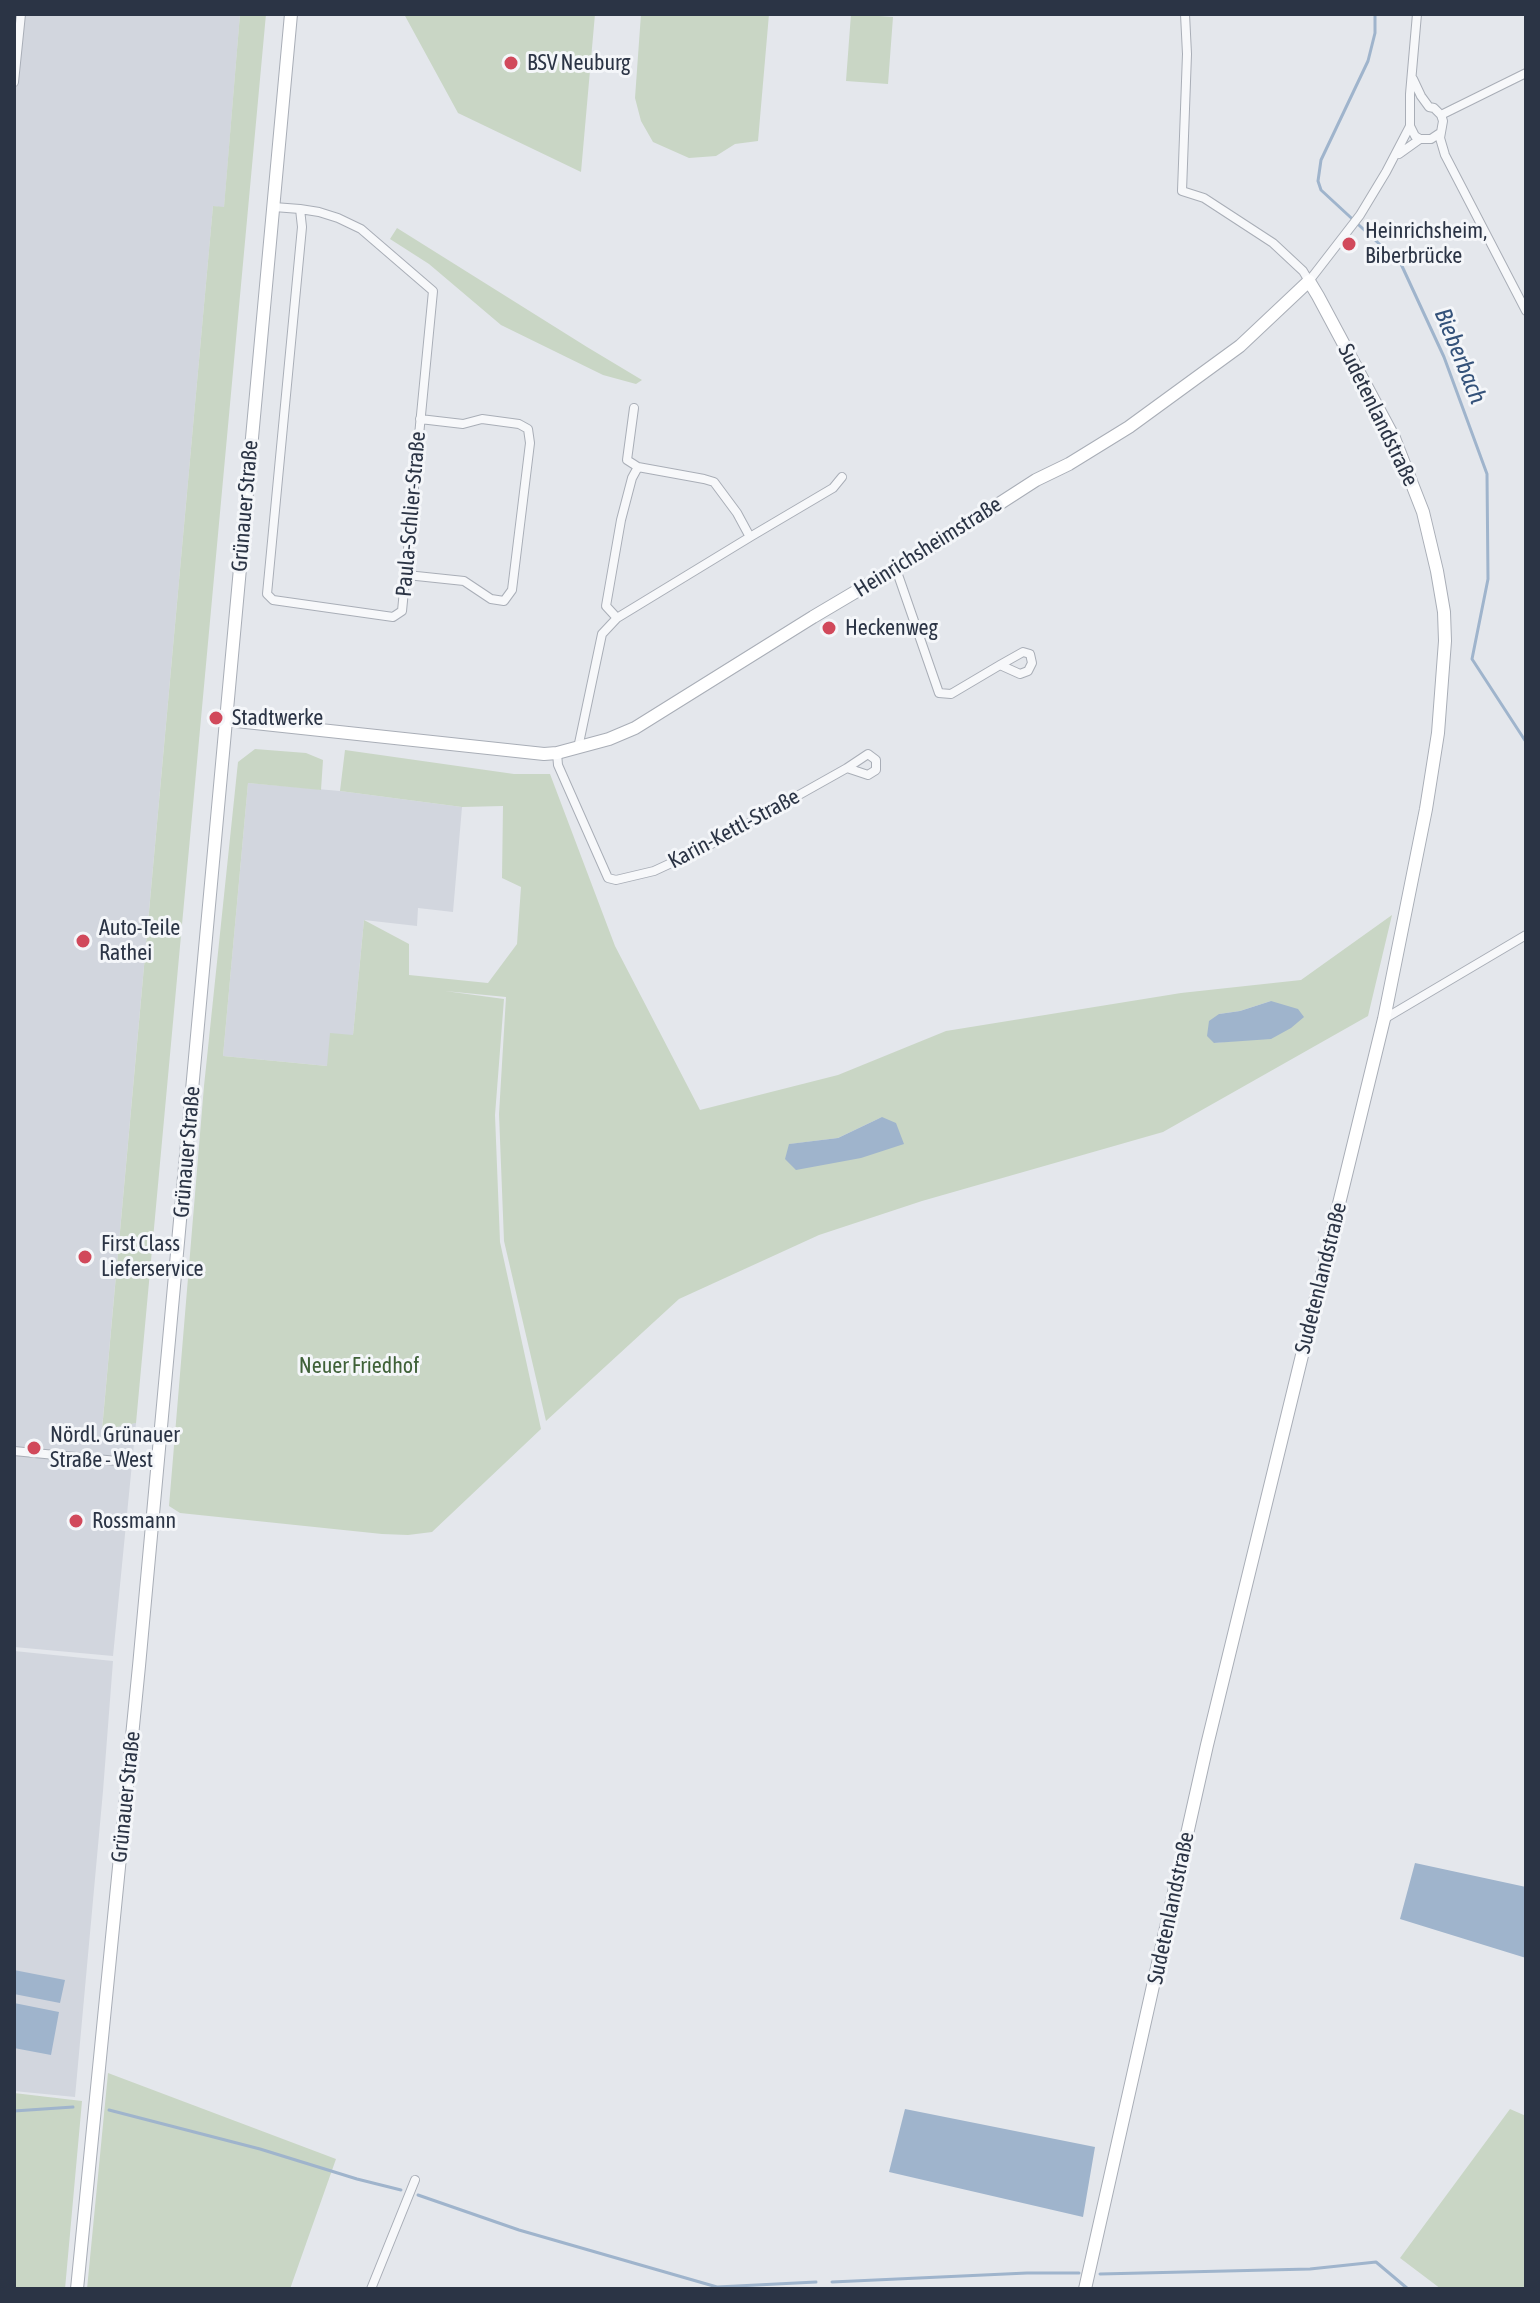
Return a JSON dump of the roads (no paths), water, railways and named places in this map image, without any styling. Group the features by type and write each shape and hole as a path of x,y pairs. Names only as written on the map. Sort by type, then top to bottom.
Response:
{"street":[{"path":"14,82 21,14"},
{"name":"Grünauer Straße","path":"77,2289 158,1465 291,14"},
{"path":"1185,14 1187,54 1182,191 1214,204 1273,243 1303,271 1309,281"},
{"name":"Heinrichsheimstraße","path":"227,720 544,754 578,748 635,728 1005,499 1129,427 1240,346 1309,281 1351,228 1393,160 1410,126 1417,14"},
{"path":"1441,115 1526,73"},
{"path":"1412,74 1421,96 1429,107 1441,115 1442,146 1526,311"},
{"path":"1411,116 1418,109 1429,107"},
{"path":"1410,126 1415,136 1436,148 1452,167"},
{"name":"Heinrichsheimstraße","path":"1393,160 1410,144 1437,137 1440,132"},
{"name":"Paula-Schlier-Straße","path":"274,207 300,209 319,212 361,229 433,291 407,575 402,611 393,617 273,600 267,594 302,227 300,209"},
{"name":"Sudetenlandstraße","path":"1085,2289 1207,1745 1384,1019 1438,733 1445,641 1444,612 1423,512 1394,438 1309,281"},
{"path":"634,408 627,460 638,467 714,482 750,537"},
{"path":"407,575 464,581 491,599 504,601 512,590 530,443 528,429 519,424 482,419 463,424 420,419"},
{"path":"617,618 606,606 621,520 638,467"},
{"path":"578,748 602,634 617,618 833,488 842,477"},
{"path":"896,569 939,693 951,694 1000,665"},
{"name":"Karin-Kettl-Straße","path":"557,753 558,765 608,878 616,880 654,871 708,846 847,768"},
{"path":"1384,1019 1526,935"},
{"path":"14,1451 158,1465"},
{"path":"371,2289 415,2180"}],"water":[{"path":"1271,1001 1298,1009 1304,1017 1271,1039 1214,1043 1207,1036 1209,1021 1219,1014"},
{"path":"882,1117 896,1123 904,1144 861,1158 796,1170 785,1159 789,1144 838,1138"},
{"path":"1415,1863 1526,1887 1526,1958 1400,1919"},
{"path":"14,1970 65,1980 60,2003 14,1994"},
{"path":"14,2003 59,2012 51,2055 14,2048"},
{"path":"905,2109 1095,2147 1083,2217 889,2172"}],"waterway":[{"name":"Bieberbach","path":"1375,14 1375,33 1368,61 1321,160 1318,181 1321,190 1401,264 1444,357 1487,474 1488,579 1472,659 1526,742"},
{"path":"14,2111 73,2107"},
{"path":"109,2110 401,2190"},
{"path":"418,2195 519,2230 717,2287 816,2282"},
{"path":"1100,2274 1310,2269 1376,2262 1408,2289"},
{"path":"832,2282 1079,2273"}],"place":[{"name":"BSV Neuburg","path":"511,63"},
{"name":"Heinrichsheim, Biberbrücke","path":"1349,244"},
{"name":"Heckenweg","path":"829,628"},
{"name":"Stadtwerke","path":"216,718"},
{"name":"Auto-Teile Rathei","path":"83,941"},
{"name":"First Class Lieferservice","path":"85,1257"},
{"name":"Nördl. Grünauer Straße - West","path":"34,1448"},
{"name":"Rossmann","path":"76,1521"}],"park label":[{"name":"Neuer Friedhof","path":"359,1366"}]}
